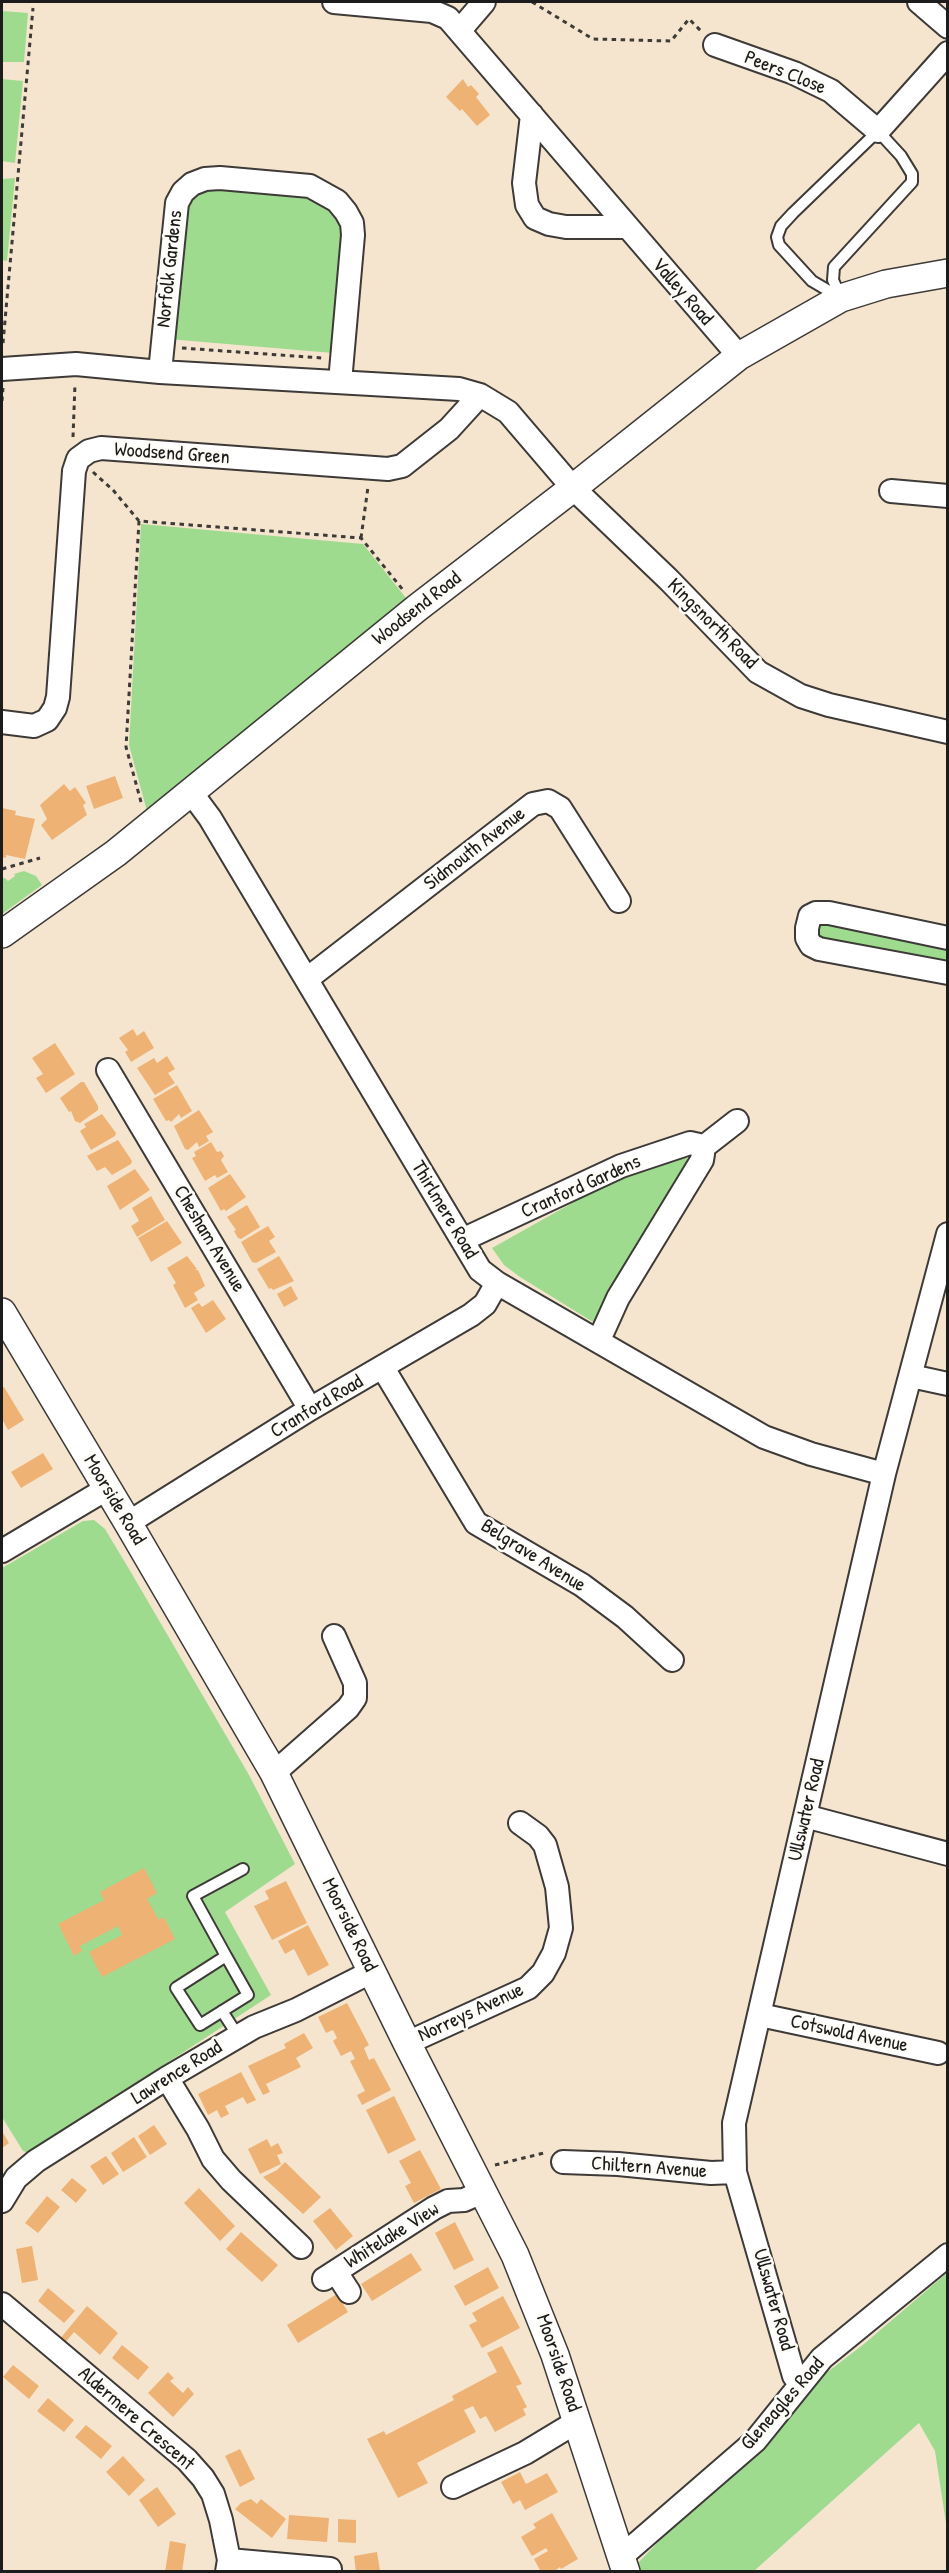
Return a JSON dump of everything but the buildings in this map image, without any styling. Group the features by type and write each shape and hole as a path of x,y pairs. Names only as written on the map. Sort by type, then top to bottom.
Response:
{"street":[{"name":"Valley Road","path":"334,2 432,11 448,18 739,356"},
{"path":"460,30 484,2"},
{"path":"919,2 948,27"},
{"name":"Peers Close","path":"715,45 794,72 831,91 878,131"},
{"path":"878,131 948,53"},
{"path":"532,115 524,183 527,205 535,218 549,224 566,227 626,227"},
{"name":"Norfolk Gardens","path":"160,372 177,203 183,192 192,184 205,179 219,178 310,186 337,201 346,212 352,223 353,235 340,382"},
{"name":"Woodsend Road","path":"2,934 116,853 417,608 739,356 841,298 886,284 948,273"},
{"path":"2,369 76,364 160,372 459,389 480,395 508,412 573,488"},
{"name":"Woodsend Green","path":"78,459 89,451 101,448 388,469 402,466 449,429 480,395"},
{"path":"2,722 34,726 47,720 58,698 74,471 78,459"},
{"name":"Kingsnorth Road","path":"573,488 669,580 758,672 801,696 829,705 948,732"},
{"path":"891,491 948,496"},
{"name":"Thirlmere Road","path":"190,791 210,818 480,1270 764,1437 812,1454 884,1474"},
{"name":"Sidmouth Avenue","path":"307,979 533,804 548,801 560,808 619,901"},
{"path":"948,938 829,912 810,916 807,928 807,938 811,945 819,949 948,974"},
{"name":"Chesham Avenue","path":"108,1070 310,1409"},
{"path":"599,1340 618,1298 702,1160 701,1149 737,1121"},
{"name":"Cranford Gardens","path":"462,1240 621,1166 690,1143 701,1149"},
{"name":"Ullswater Road","path":"801,2384 794,2376 735,2172 734,2123 884,1474 948,1234"},
{"name":"Cranford Road","path":"128,1523 310,1409 471,1315 485,1304 497,1282"},
{"name":"Moorside Road","path":"2,1312 108,1488 274,1773 515,2255 538,2306 578,2421 623,2563"},
{"name":"Belgrave Avenue","path":"383,1368 476,1522 582,1585 625,1617 672,1660"},
{"path":"911,1376 948,1384"},
{"path":"2,1551 108,1488"},
{"path":"274,1773 348,1708 355,1698 355,1683 334,1636"},
{"path":"805,1816 948,1854"},
{"name":"Norreys Avenue","path":"407,2043 528,1988 543,1973 554,1953 561,1928 557,1887 545,1845 538,1836 520,1823"},
{"name":"Lawrence Road","path":"2,2201 16,2178 36,2161 167,2078 238,2036 296,2010 371,1971"},
{"name":"Cotswold Avenue","path":"760,2015 938,2053"},
{"path":"167,2078 213,2159 231,2180 301,2247"},
{"name":"Chiltern Avenue","path":"563,2162 618,2163 702,2172 735,2172"},
{"name":"Whitelake View","path":"349,2292 330,2276 434,2208 448,2201 464,2200 478,2183"},
{"name":"Gleneagles Road","path":"623,2563 629,2550 755,2441 822,2358 948,2255"},
{"name":"Aldermere Crescent","path":"2,2304 187,2460 203,2478 213,2494 221,2520 228,2566 330,2569"},
{"path":"453,2487 525,2453 578,2421"}],"lane":[{"path":"878,131 901,156 912,174 912,182 834,267 833,280 841,298 812,281 779,245 777,237 781,226 878,131"},
{"path":"226,1956 176,1988 200,2025 248,1995 193,1896 243,1869"},
{"path":"222,2012 238,2036"}],"path":[{"path":"532,2 593,39 671,41 689,19 715,45"},
{"path":"3,343 33,8"},
{"path":"162,346 342,359"},
{"path":"76,364 73,440 78,459 113,490 139,521 126,747 148,827"},
{"path":"370,468 361,538 417,608"},
{"path":"139,521 361,538"},
{"path":"2,869 40,858"},
{"path":"478,2183 488,2167 552,2151 563,2162"}],"green space":[{"path":"3,11 28,13 24,62 2,62"},
{"path":"2,79 23,81 15,163 2,161"},
{"path":"15,178 7,261 2,260 2,179"},
{"path":"203,185 301,194 338,214 343,229 333,353 168,339 187,195"},
{"path":"141,524 363,544 406,598 147,811 129,745"},
{"path":"24,871 36,876 42,885 2,914 2,878 8,881 15,876 14,874"},
{"path":"818,920 947,945 947,968 816,939"},
{"path":"684,1155 690,1162 636,1244 593,1322 520,1277 504,1265 492,1248 617,1178"},
{"path":"94,1520 105,1529 132,1574 249,1775 295,1864 225,1912 271,1995 29,2153 23,2151 2,2117 2,1568 83,1521"},
{"path":"947,2273 947,2530 935,2451 919,2423 754,2571 641,2571 637,2564 804,2390 864,2344"}]}
